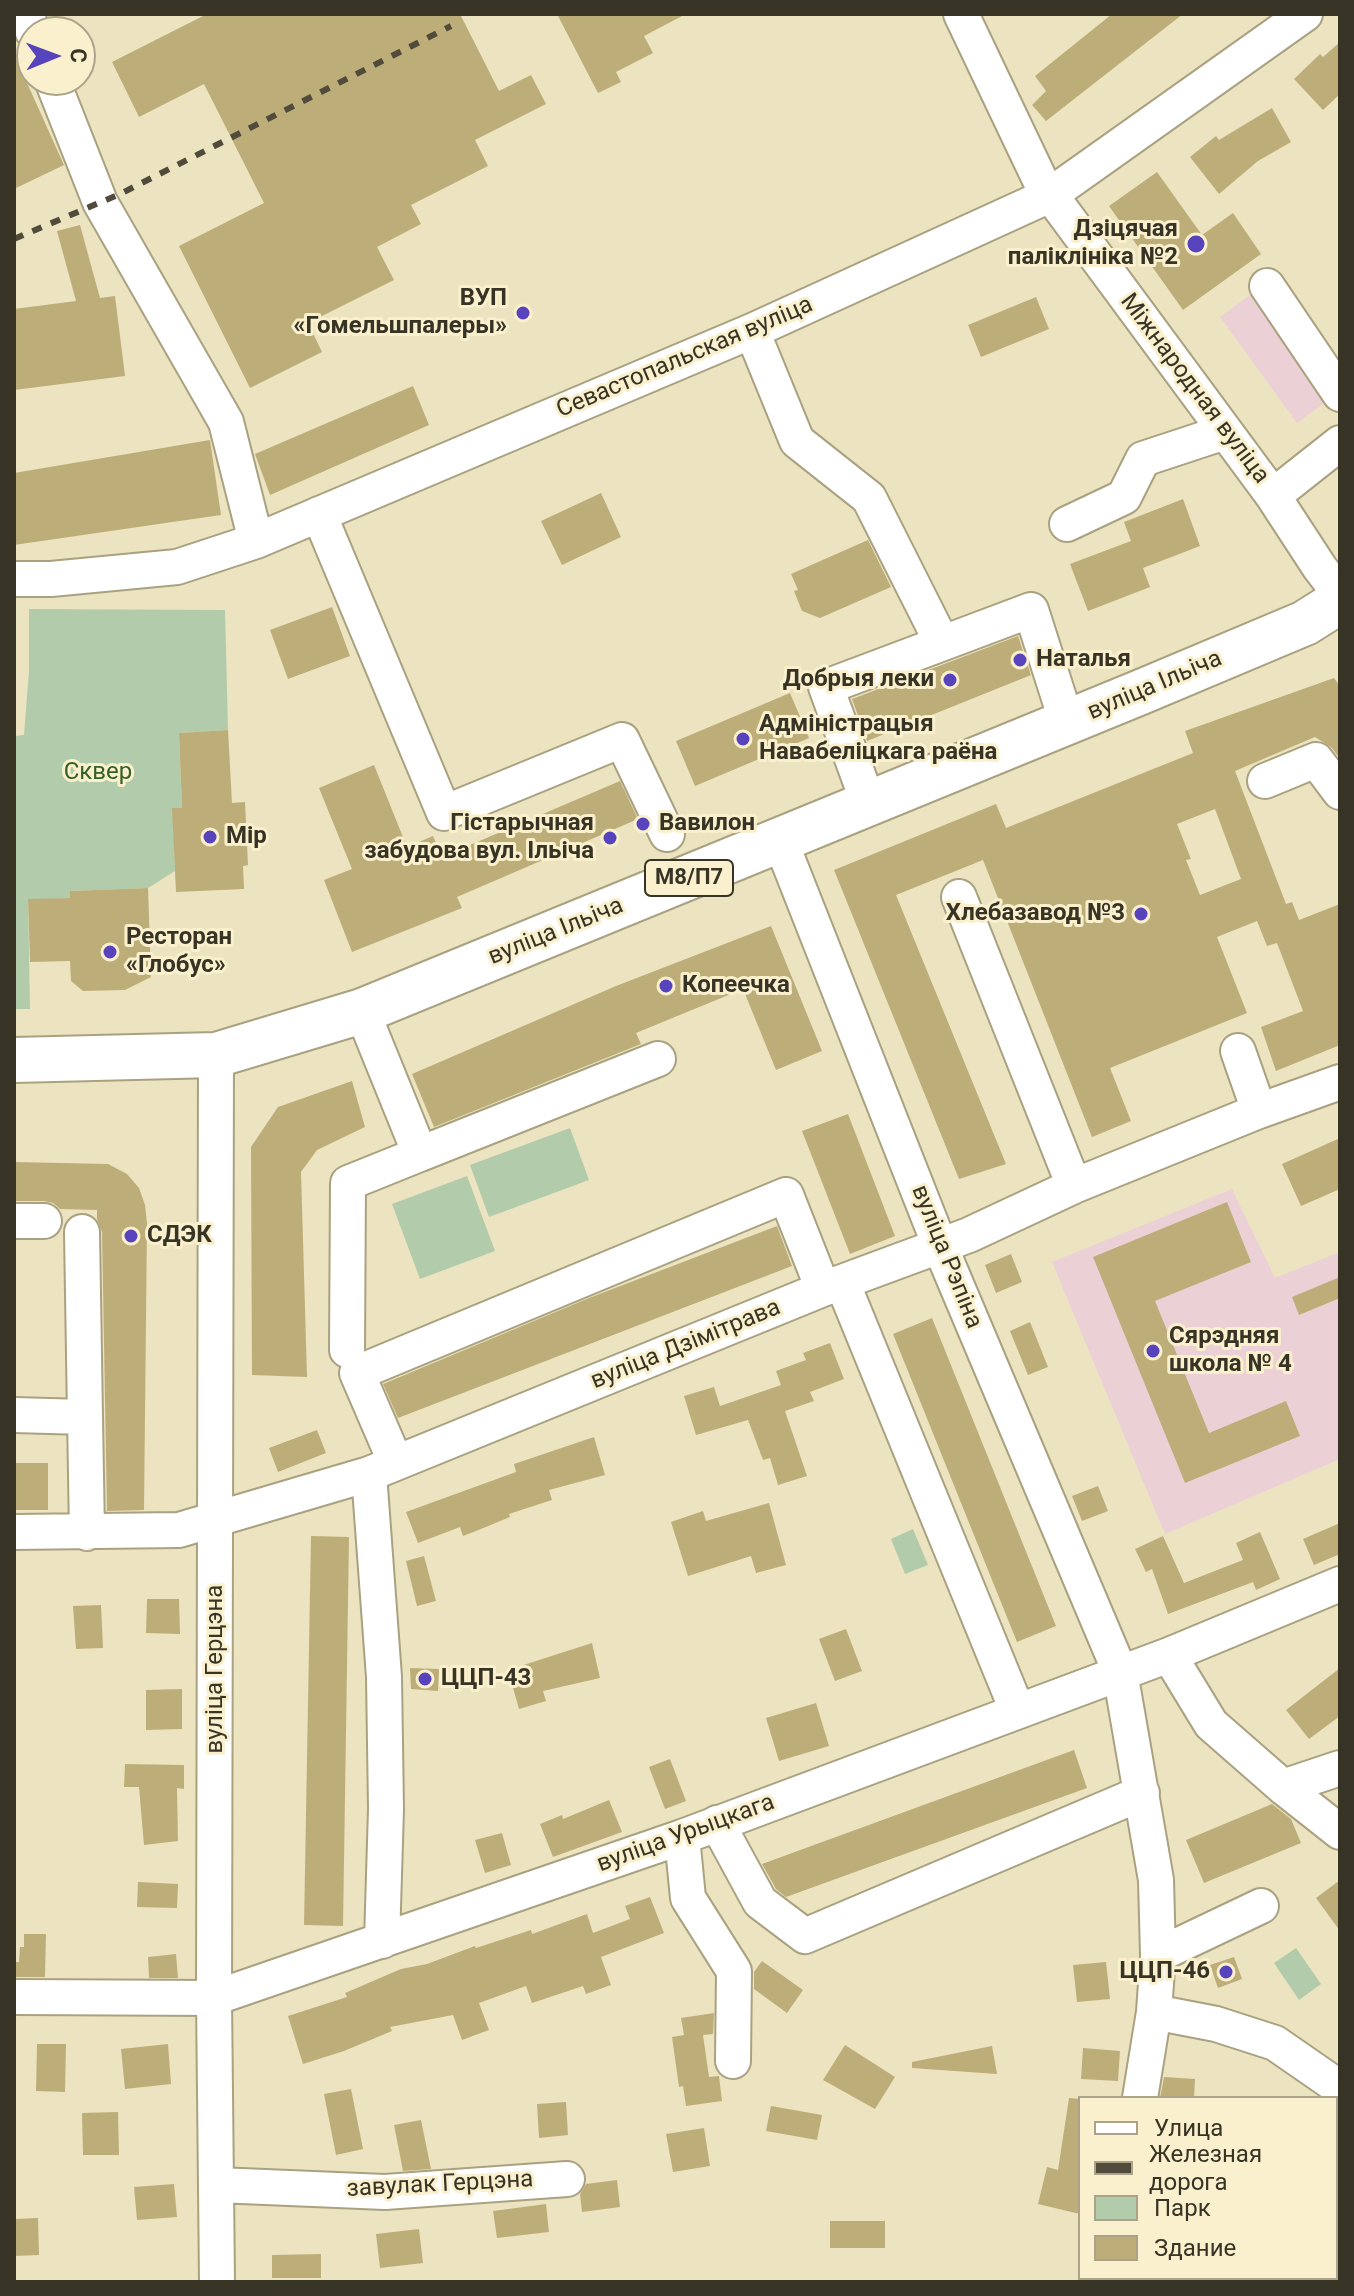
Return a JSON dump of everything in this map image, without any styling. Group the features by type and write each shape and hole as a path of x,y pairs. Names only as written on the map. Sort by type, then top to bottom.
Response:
{"main road":[{"name":"вуліца Ільіча","path":"14,1060 216,1055 362,1011 1067,723 1305,623 1340,601"}],"street":[{"name":"Міжнародная вуліца","path":"961,14 1041,182 1273,496 1340,594"},
{"name":"Севастопальская вуліца","path":"14,579 51,579 177,567 256,541 752,331 1050,195 1305,14"},
{"path":"58,96 100,202 226,422 256,541"},
{"path":"1267,286 1340,394"},
{"path":"752,331 797,441 869,498 942,643"},
{"path":"1067,524 1124,497 1143,459 1225,432"},
{"path":"1273,496 1340,443"},
{"path":"319,514 444,813 622,740 667,834"},
{"path":"869,805 826,687 1031,610 1067,723"},
{"path":"1265,781 1316,760 1340,792"},
{"name":"вуліца Рэпіна","path":"780,840 940,1246 1120,1672 1156,1880 1158,1955 1154,2012 1140,2096"},
{"path":"959,897 1074,1186"},
{"path":"362,1011 420,1154"},
{"path":"1238,1051 1259,1111"},
{"name":"вуліца Герцэна","path":"216,1055 214,1998 217,2282"},
{"path":"347,1350 348,1183 658,1059"},
{"name":"вуліца Дзімітрава","path":"14,1532 179,1530 382,1468 940,1246 1074,1186 1259,1111 1340,1082"},
{"path":"382,1941 386,1809 382,1468 357,1373 786,1195 833,1286 1017,1710"},
{"path":"82,1232 87,1533"},
{"path":"14,1415 85,1417"},
{"name":"вуліца Урыцкага","path":"14,1997 214,1998 682,1837 1169,1655 1340,1584"},
{"path":"1169,1655 1211,1724 1340,1832"},
{"path":"1283,1787 1340,1768"},
{"path":"717,1823 760,1902 805,1936 1142,1793"},
{"path":"682,1837 688,1898 734,1971 733,2061"},
{"path":"1158,1955 1261,1906"},
{"path":"1154,2012 1216,2024 1275,2043 1322,2085"},
{"name":"завулак Герцэна","path":"217,2185 385,2192 567,2179"}],"shaded area":[{"path":"1257,290 1334,396 1297,423 1220,317"},
{"path":"1232,1189 1275,1278 1340,1252 1340,1459 1165,1534 1052,1262"}],"green space":[{"name":"Сквер","path":"29,609 225,610 228,730 179,733 182,808 173,808 175,871 148,888 70,891 70,898 28,900 30,1009 14,1009 14,736 24,735 29,671"},
{"path":"570,1128 589,1180 489,1217 470,1165"},
{"path":"467,1176 495,1251 420,1279 392,1204"},
{"path":"913,1529 928,1565 905,1574 891,1539"},
{"path":"1296,1948 1321,1984 1299,2000 1274,1963"}],"building":[{"path":"207,14 460,14 499,91 531,75 546,104 475,140 488,166 411,205 421,224 377,247 394,280 308,323 322,352 250,388 179,246 264,203 204,84 139,117 112,62"},
{"path":"557,14 686,14 644,36 653,53 616,72 621,82 598,93"},
{"path":"1112,14 1183,14 1046,121 1032,105 1046,91 1035,76"},
{"path":"1340,42 1340,94 1323,110 1294,79 1320,54 1323,57"},
{"path":"14,54 16,96 33,96 64,165 14,189"},
{"path":"1272,108 1291,142 1258,161 1219,194 1190,157 1216,136 1219,140"},
{"name":"Дзіцячая паліклініка №2","path":"1157,172 1202,235 1233,213 1261,254 1183,310 1109,206"},
{"path":"80,225 100,298 115,296 125,376 14,390 14,309 76,301 57,231"},
{"path":"1036,297 1049,329 981,357 968,325"},
{"path":"413,386 429,425 270,495 255,454"},
{"path":"210,440 221,515 14,545 14,473"},
{"path":"601,493 621,537 562,565 541,521"},
{"path":"1183,499 1200,546 1143,568 1150,587 1088,611 1070,564 1131,541 1124,522"},
{"path":"868,540 891,587 820,618 802,611 791,574"},
{"path":"332,607 350,656 288,679 270,630"},
{"path":"1018,636 1031,675 867,741 852,699"},
{"path":"1334,678 1340,686 1340,759 1332,748 1315,737 1235,771 1286,904 1292,902 1299,920 1340,904 1340,1045 1276,1071 1261,1027 1303,1011 1277,943 1267,946 1257,921 1217,937 1247,1013 1110,1068 1131,1121 1092,1137 983,860 896,895 1006,1164 959,1179 834,870 996,804 1006,828 1193,753 1185,731","holes":["1215,809 1241,879 1200,895 1186,860 1191,859 1177,824"]},
{"name":"Адміністрацыя Навабеліцкага раёна","path":"790,693 809,738 695,786 676,741"},
{"name":"Мір","path":"228,730 232,803 245,802 248,865 243,866 244,889 176,892 172,808 182,808 179,733"},
{"path":"374,765 407,847 433,836 442,857 620,781 638,819 457,897 462,908 352,952 324,880 352,869 319,788"},
{"path":"148,888 151,977 125,990 83,991 71,981 70,961 30,962 28,899 70,898 70,891"},
{"path":"771,926 822,1051 776,1070 743,989 636,1033 641,1044 434,1127 412,1074 616,986"},
{"path":"352,1081 365,1127 317,1150 301,1172 307,1377 252,1375 251,1147 278,1107"},
{"path":"848,1114 895,1236 850,1254 802,1131"},
{"path":"1340,1138 1340,1189 1301,1206 1282,1164"},
{"path":"14,1162 108,1164 127,1174 139,1188 147,1223 144,1510 107,1511 102,1232 97,1210 60,1209 44,1201 14,1201"},
{"name":"Сярэдняя школа № 4","path":"1227,1202 1251,1262 1155,1301 1209,1433 1286,1401 1300,1436 1185,1483 1093,1257"},
{"path":"777,1226 792,1266 398,1418 383,1384 589,1298"},
{"path":"1011,1254 1022,1282 996,1293 985,1265"},
{"path":"1340,1277 1340,1298 1299,1315 1292,1297"},
{"path":"932,1318 1056,1626 1017,1642 893,1334"},
{"path":"1030,1322 1048,1367 1028,1375 1010,1331"},
{"path":"830,1343 844,1379 810,1392 814,1401 785,1411 807,1476 778,1485 770,1458 763,1460 748,1420 696,1435 684,1396 714,1387 720,1406 781,1385 776,1371 806,1360 803,1353"},
{"path":"317,1430 326,1453 278,1472 269,1448"},
{"path":"594,1437 605,1475 549,1490 552,1500 509,1514 510,1517 463,1536 460,1527 418,1543 406,1512 516,1472 514,1464"},
{"path":"14,1463 48,1463 48,1510 14,1510"},
{"path":"1098,1486 1108,1511 1082,1521 1072,1496"},
{"path":"769,1503 786,1565 756,1573 751,1556 688,1576 671,1522 703,1511 706,1521"},
{"path":"1340,1523 1340,1554 1314,1565 1303,1539"},
{"path":"1260,1532 1280,1579 1256,1590 1253,1582 1168,1614 1152,1569 1146,1572 1135,1549 1163,1536 1184,1583 1243,1560 1236,1543"},
{"path":"311,1536 349,1537 343,1926 304,1925"},
{"path":"424,1556 436,1601 417,1606 406,1561"},
{"path":"147,1599 179,1599 180,1634 146,1633"},
{"path":"101,1605 103,1648 76,1649 73,1606"},
{"path":"846,1629 862,1671 835,1681 819,1639"},
{"path":"592,1643 600,1678 543,1691 546,1701 519,1709 508,1670"},
{"name":"ЦЦП-43","path":"410,1668 439,1669 438,1691 411,1689"},
{"path":"1340,1668 1340,1716 1309,1739 1286,1710"},
{"path":"182,1689 182,1729 146,1730 146,1690"},
{"path":"816,1703 829,1746 779,1761 766,1718"},
{"path":"1074,1750 1087,1788 786,1897 776,1889 762,1864"},
{"path":"670,1759 686,1801 665,1809 649,1767"},
{"path":"125,1764 184,1765 184,1789 177,1788 178,1841 144,1845 139,1787 124,1787"},
{"path":"609,1800 622,1832 553,1857 540,1824 562,1815 563,1819"},
{"path":"1272,1804 1291,1819 1301,1843 1204,1883 1186,1840"},
{"path":"502,1833 511,1865 485,1873 475,1840"},
{"path":"1340,1880 1340,1931 1316,1898"},
{"path":"138,1882 178,1884 177,1908 137,1907"},
{"path":"650,1897 664,1933 601,1957 611,1985 586,1994 583,1986 532,2003 526,1986 479,2003 489,2030 462,2040 453,2015 390,2027 392,2031 303,2064 288,2016 347,1997 345,1993 401,1969 427,1964 531,1930 532,1934 587,1914 593,1933 630,1919 625,1906"},
{"path":"24,1934 46,1934 45,1977 14,1977 14,1962 19,1962"},
{"path":"176,1954 178,1978 149,1978 148,1957"},
{"name":"ЦЦП-46","path":"1234,1957 1242,1979 1218,1988 1210,1965"},
{"path":"762,1961 803,1990 787,2013 754,1989 754,1972"},
{"path":"1106,1962 1110,1999 1077,2002 1073,1965"},
{"path":"714,2013 713,2034 703,2035 709,2077 719,2076 722,2101 686,2106 683,2086 679,2087 672,2037 684,2035 681,2018"},
{"path":"37,2044 66,2044 65,2092 36,2091"},
{"path":"168,2044 171,2084 125,2089 121,2049"},
{"path":"845,2045 895,2077 875,2109 823,2080"},
{"path":"992,2046 997,2074 912,2068 912,2062"},
{"path":"1083,2048 1120,2051 1118,2081 1081,2079"},
{"path":"1164,2077 1195,2079 1194,2096 1160,2096"},
{"path":"351,2089 363,2149 336,2155 324,2094"},
{"path":"1069,2098 1078,2099 1078,2214 1038,2204 1047,2167 1058,2170"},
{"path":"566,2102 568,2135 539,2138 537,2104"},
{"path":"771,2106 822,2115 817,2140 766,2131"},
{"path":"118,2112 119,2155 83,2155 82,2113"},
{"path":"421,2120 431,2169 403,2171 394,2125"},
{"path":"704,2128 710,2166 673,2172 666,2134"},
{"path":"617,2180 620,2207 582,2212 580,2194 586,2184"},
{"path":"174,2184 177,2217 137,2220 134,2187"},
{"path":"546,2204 549,2232 497,2238 493,2211"},
{"path":"38,2218 39,2255 14,2256 14,2219"},
{"path":"830,2221 885,2221 885,2248 830,2248"},
{"path":"419,2229 423,2263 380,2268 376,2234"},
{"path":"321,2254 321,2278 272,2278 272,2255"}],"railway":[{"path":"14,239 120,194 451,26"}],"place":[{"name":"Дзіцячая паліклініка №2","path":"1196,244"},
{"name":"ВУП «Гомельшпалеры»","path":"523,313"},
{"name":"Наталья","path":"1020,660"},
{"name":"Добрыя леки","path":"950,680"},
{"name":"Адміністрацыя Навабеліцкага раёна","path":"743,739"},
{"name":"Вавилон","path":"643,824"},
{"name":"Мір","path":"210,837"},
{"name":"Гістарычная забудова вул. Ільіча","path":"610,838"},
{"name":"Хлебазавод №3","path":"1141,914"},
{"name":"Ресторан «Глобус»","path":"110,952"},
{"name":"Копеечка","path":"666,986"},
{"name":"СДЭК","path":"131,1236"},
{"name":"Сярэдняя школа № 4","path":"1153,1351"},
{"name":"ЦЦП-43","path":"425,1679"},
{"name":"ЦЦП-46","path":"1226,1972"}]}
